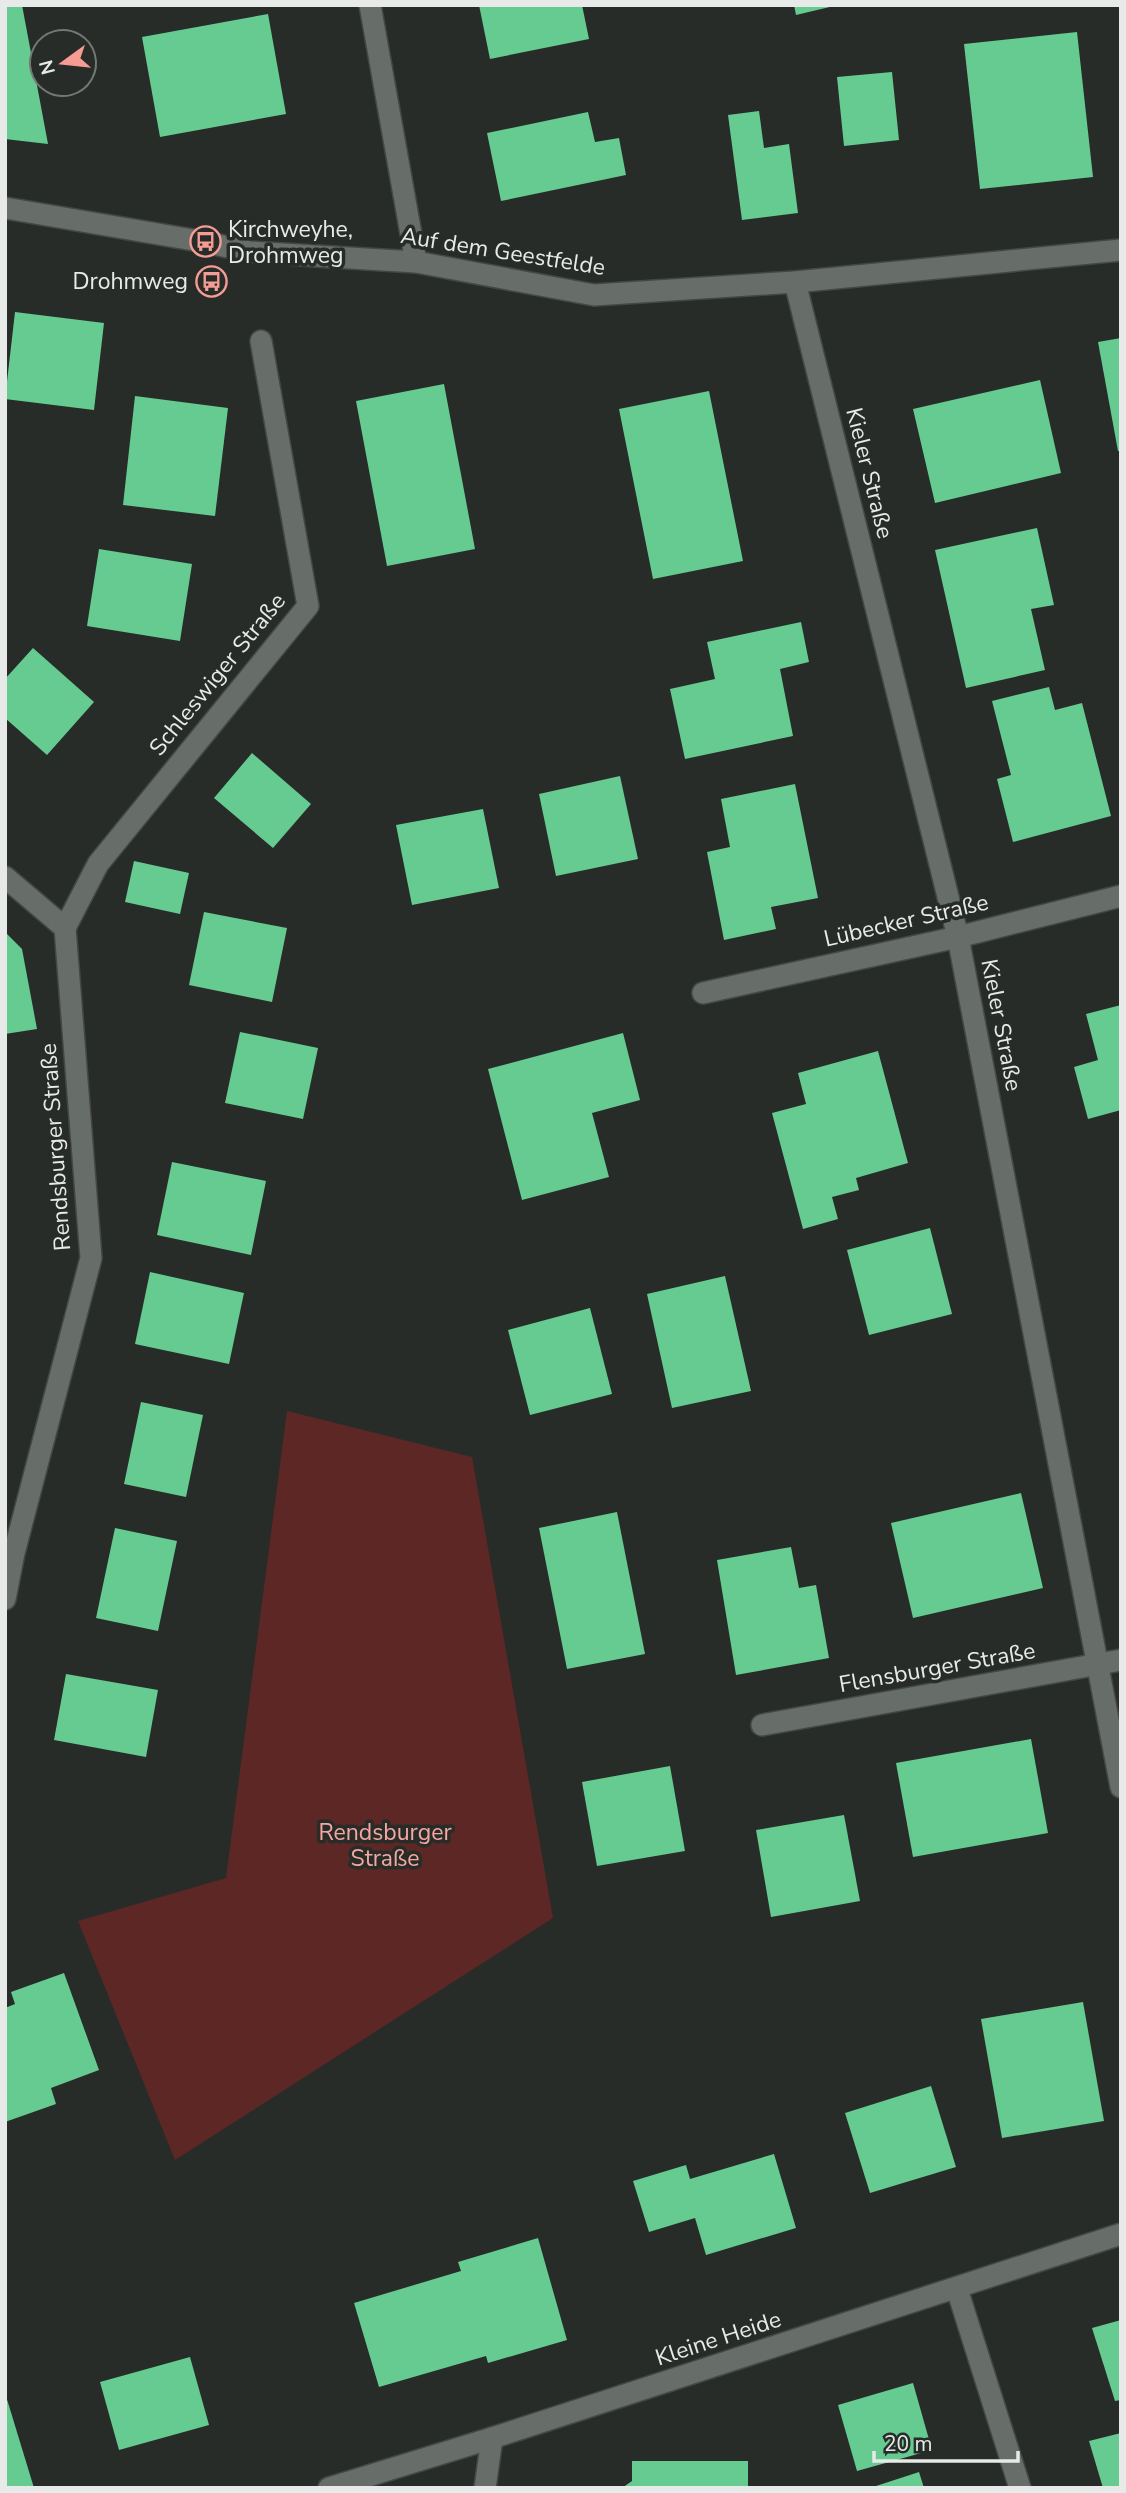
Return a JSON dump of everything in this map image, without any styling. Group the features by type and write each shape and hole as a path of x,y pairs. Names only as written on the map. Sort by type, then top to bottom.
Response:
{"street":[{"path":"370,5 416,262"},
{"name":"Auf dem Geestfelde","path":"5,208 250,252 416,262 594,296 795,282 1121,250"},
{"name":"Kieler Straße","path":"795,282 958,937 1121,1787"},
{"name":"Schleswiger Straße","path":"65,928 98,864 308,607 261,341"},
{"path":"5,877 65,928"},
{"name":"Lübecker Straße","path":"703,993 958,937 1121,896"},
{"name":"Rendsburger Straße","path":"5,1599 14,1553 91,1258 65,928"},
{"name":"Flensburger Straße","path":"762,1725 1121,1660"},
{"name":"Kleine Heide","path":"329,2488 957,2289 1121,2234"},
{"path":"957,2289 1020,2488"},
{"path":"485,2488 492,2438"}],"green space":[{"name":"Rendsburger Straße","path":"287,1411 472,1457 553,1918 175,2160 78,1921 226,1878"}],"building":[{"path":"5,5 22,5 28,37 28,98 39,98 48,144 5,139"},
{"path":"479,5 582,5 589,39 490,59"},
{"path":"794,5 833,5 834,6 796,15"},
{"path":"268,14 286,114 160,137 142,37"},
{"path":"1077,32 1093,177 980,189 964,44"},
{"path":"892,72 899,140 844,146 837,77"},
{"path":"759,111 764,148 789,144 798,213 742,220 728,115"},
{"path":"588,112 595,142 619,138 626,175 501,201 487,133"},
{"path":"15,312 104,323 94,410 5,399"},
{"path":"1121,338 1121,451 1118,451 1098,342"},
{"path":"1040,380 1061,473 935,503 913,409"},
{"path":"444,384 475,549 387,566 356,401"},
{"path":"709,391 743,561 653,579 619,409"},
{"path":"135,396 228,408 215,516 123,505"},
{"path":"1037,528 1054,605 1031,609 1045,670 966,688 935,550"},
{"path":"99,549 192,564 180,641 87,626"},
{"path":"801,622 809,662 780,669 793,736 685,759 670,689 715,679 707,642"},
{"path":"33,648 94,702 47,755 5,718 5,679"},
{"path":"1049,687 1055,710 1082,703 1111,816 1013,842 997,779 1011,775 992,701"},
{"path":"252,753 311,804 273,848 214,798"},
{"path":"620,776 638,859 556,876 539,794"},
{"path":"795,784 818,898 771,907 776,929 724,940 707,852 730,847 721,799"},
{"path":"483,809 499,888 412,905 396,825"},
{"path":"134,861 189,873 180,914 125,902"},
{"path":"204,912 287,928 272,1002 189,985"},
{"path":"5,932 22,949 37,1029 5,1034"},
{"path":"1121,1005 1121,1110 1088,1119 1074,1067 1098,1060 1086,1014"},
{"path":"240,1032 318,1048 303,1119 225,1103"},
{"path":"623,1033 640,1100 592,1113 609,1177 522,1200 488,1069"},
{"path":"878,1051 908,1163 856,1178 859,1190 832,1197 838,1219 803,1229 772,1113 806,1104 798,1073"},
{"path":"172,1162 266,1181 251,1255 157,1235"},
{"path":"930,1228 952,1314 869,1335 847,1250"},
{"path":"150,1272 244,1293 229,1364 135,1344"},
{"path":"725,1276 751,1391 672,1408 647,1294"},
{"path":"590,1308 612,1394 530,1415 508,1330"},
{"path":"141,1402 203,1415 186,1497 124,1484"},
{"path":"1021,1493 1043,1588 913,1618 891,1523"},
{"path":"617,1512 645,1654 567,1669 539,1528"},
{"path":"115,1528 177,1541 158,1631 96,1618"},
{"path":"791,1547 799,1588 816,1585 829,1658 736,1675 717,1560"},
{"path":"66,1674 158,1690 146,1757 54,1740"},
{"path":"1031,1739 1048,1833 913,1857 896,1763"},
{"path":"670,1766 685,1851 597,1866 582,1782"},
{"path":"844,1815 860,1901 771,1917 756,1830"},
{"path":"64,1973 99,2070 51,2088 56,2104 5,2122 5,2008 15,2004 11,1992"},
{"path":"1083,2002 1104,2121 1002,2138 981,2019"},
{"path":"931,2086 956,2167 870,2193 845,2113"},
{"path":"774,2154 796,2228 706,2255 695,2218 649,2232 633,2181 686,2165 690,2179"},
{"path":"538,2238 567,2340 488,2363 486,2356 379,2387 354,2303 461,2271 458,2262"},
{"path":"1121,2320 1121,2400 1115,2401 1092,2328"},
{"path":"190,2357 209,2425 119,2450 100,2382"},
{"path":"913,2383 932,2450 857,2471 838,2405"},
{"path":"6,2396 34,2488 5,2488"},
{"path":"1121,2433 1121,2488 1103,2488 1089,2441"},
{"path":"632,2461 748,2461 748,2488 622,2488 632,2481"},
{"path":"919,2472 924,2488 873,2488 873,2487"}],"place":[{"name":"Kirchweyhe, Drohmweg","path":"205,242"},
{"name":"Drohmweg","path":"211,281"}]}
